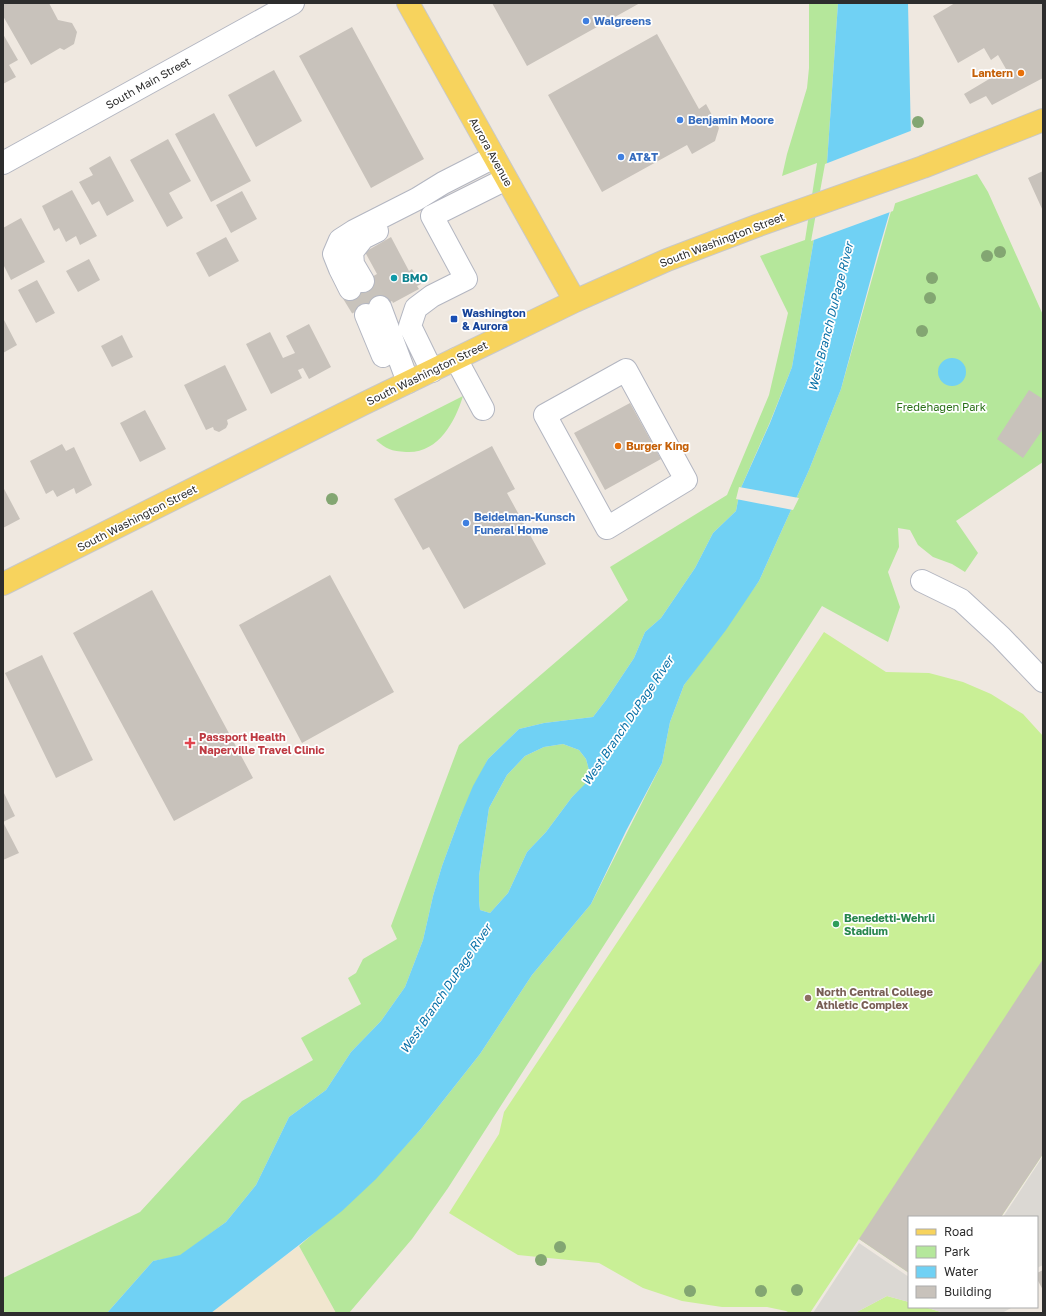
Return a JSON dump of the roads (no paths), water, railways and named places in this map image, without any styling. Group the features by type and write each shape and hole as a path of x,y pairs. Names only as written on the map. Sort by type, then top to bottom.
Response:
{"main road":[{"name":"Aurora Avenue","path":"408,3 575,301"},
{"name":"South Washington Street","path":"3,584 432,370 575,301 667,260 759,225 923,167 1043,120"}],"street":[{"name":"South Main Street","path":"3,163 293,3"},
{"path":"357,285 340,270 334,254 340,240 354,231 417,199 443,183 494,157"},
{"path":"432,216 506,179"},
{"path":"417,199 432,216 466,279 432,296 416,308 410,326 432,370"},
{"path":"373,311 403,385"},
{"path":"456,359 483,410"},
{"path":"626,370 686,480 607,528 546,415 616,376 626,370"},
{"path":"922,581 961,600 1043,681"}],"water":[{"name":"West Branch DuPage River","path":"838,3 908,3 911,139 878,252 841,389 809,470 759,581 726,630 684,685 670,722 662,763 626,831 591,904 532,975 480,1054 420,1130 376,1179 342,1211 211,1313 107,1313 153,1261 180,1255 226,1222 256,1185 289,1117 326,1090 351,1052 381,1021 405,987 423,940 433,896 442,866 473,786 488,759 519,729 544,723 593,717 634,658 645,632 661,618 695,568 713,533 736,511 740,490 770,423 792,367 827,163","holes":["563,744 579,750 586,759 589,770 585,784 572,797 546,832 527,852 508,893 490,913 480,910 479,876 489,808 507,775 525,756 544,747"]},
{"path":"952,358 962,362 966,372 962,382 952,386 942,382 938,372 942,362"}],"tunnel":[{"path":"363,281 380,307"},
{"path":"350,289 366,315"}],"place":[{"name":"Walgreens","path":"586,21"},
{"name":"Lantern","path":"1021,73"},
{"name":"Benjamin Moore","path":"680,120"},
{"name":"AT&T","path":"621,157"},
{"name":"BMO","path":"394,278"},
{"name":"Washington & Aurora","path":"454,319"},
{"name":"Burger King","path":"618,446"},
{"name":"Beidelman-Kunsch Funeral Home","path":"466,523"},
{"name":"Passport Health Naperville Travel Clinic","path":"190,743"},
{"name":"Benedetti-Wehrli Stadium","path":"836,924"},
{"name":"North Central College Athletic Complex","path":"808,998"}],"park label":[{"name":"Fredehagen Park","path":"941,407"}]}
